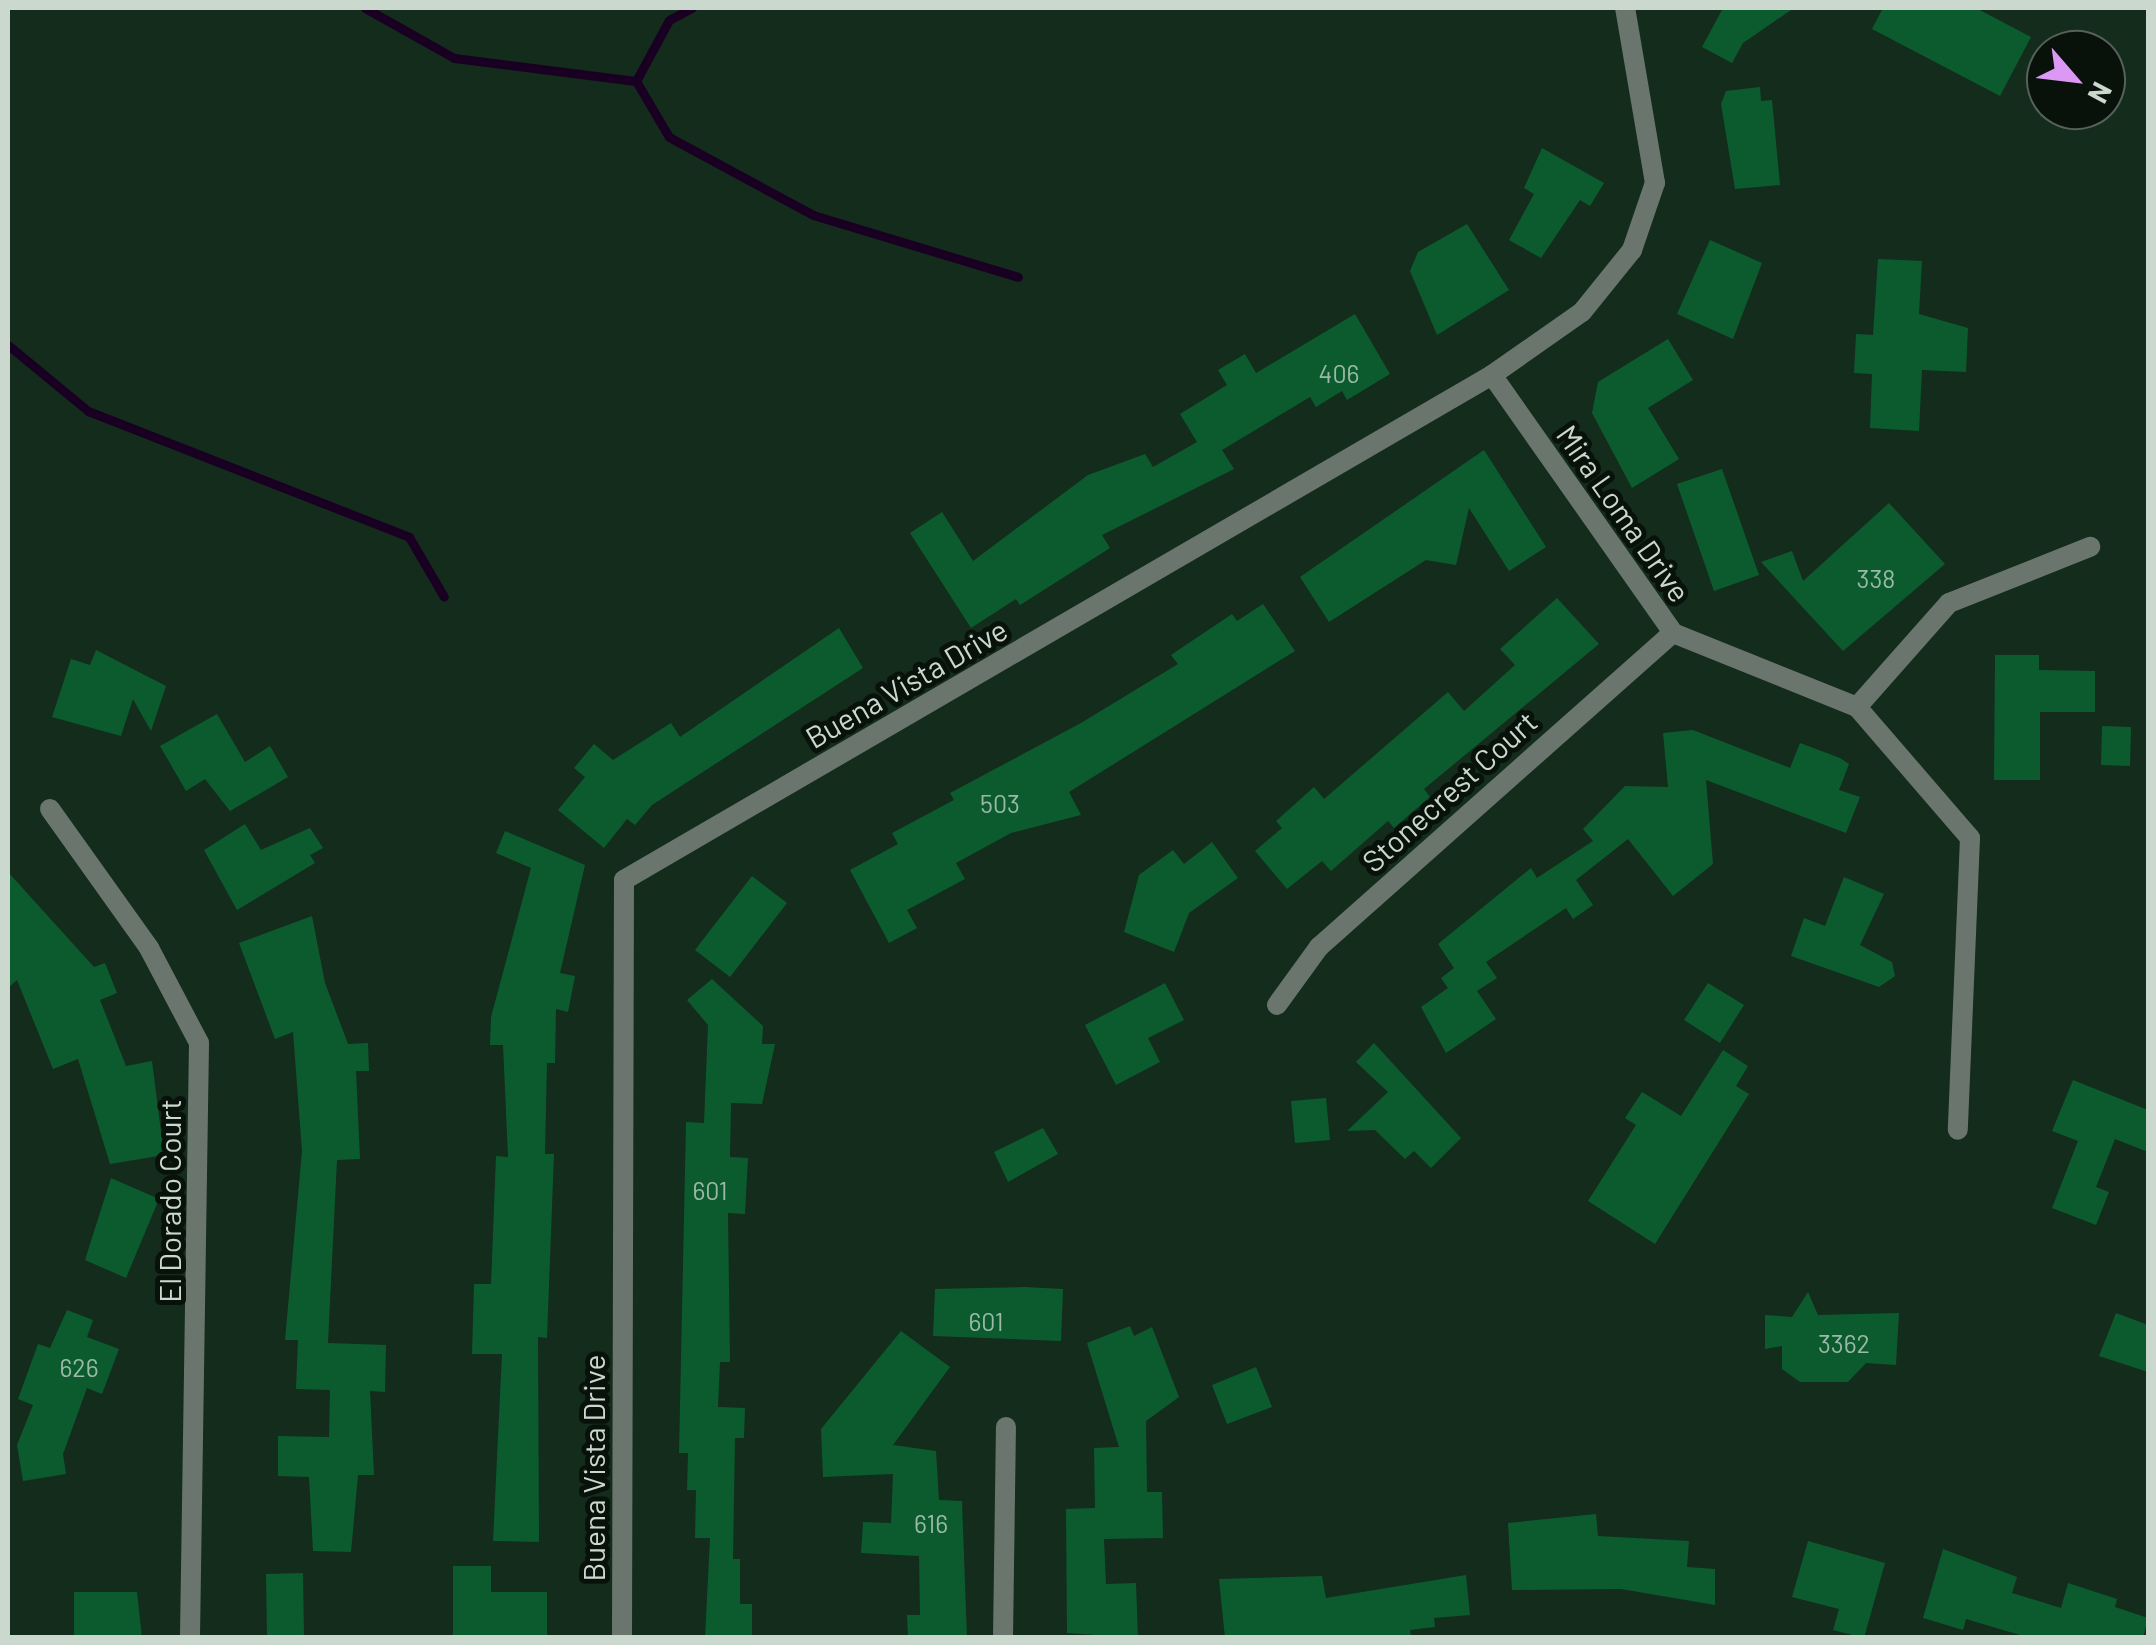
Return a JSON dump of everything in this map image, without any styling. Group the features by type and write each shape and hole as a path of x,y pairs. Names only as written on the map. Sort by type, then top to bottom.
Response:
{"street":[{"name":"Buena Vista Drive","path":"622,1638 624,880 1492,374 1582,312 1632,250 1655,183 1625,8"},
{"name":"Mira Loma Drive","path":"1492,374 1672,632 1858,707 1970,838 1958,1130"},
{"path":"1858,707 1949,603 2090,547"},
{"name":"Stonecrest Court","path":"1278,1005 1319,947 1672,632"},
{"name":"El Dorado Court","path":"50,809 148,948 199,1042 190,1638"},
{"path":"1002,1638 1006,1427"}],"building":[{"path":"1723,8 1794,8 1743,43 1732,63 1702,47"},
{"path":"1883,8 1976,8 2026,34 2026,47 2000,96 1872,29"},
{"path":"1760,87 1761,101 1772,100 1780,185 1735,189 1721,104 1726,91"},
{"path":"1542,148 1604,183 1590,206 1580,200 1541,258 1509,240 1534,194 1524,188"},
{"path":"1467,224 1509,290 1437,335 1410,271 1418,252"},
{"path":"1710,240 1762,263 1733,339 1677,314"},
{"path":"1878,259 1922,261 1919,314 1968,328 1966,372 1922,370 1919,431 1870,428 1872,374 1854,373 1856,334 1873,335"},
{"path":"1355,314 1390,374 1347,400 1342,391 1316,407 1310,397 1222,450 1234,469 1102,535 1110,548 1020,605 1016,599 971,628 910,533 942,512 973,561 1088,475 1145,454 1153,467 1197,442 1180,414 1227,385 1218,370 1245,354 1256,373"},
{"path":"1668,339 1693,380 1648,408 1679,459 1632,488 1592,413 1598,382"},
{"path":"1484,450 1546,547 1509,571 1469,508 1456,565 1426,560 1329,622 1300,577"},
{"path":"1722,469 1759,575 1714,591 1677,484"},
{"path":"1889,503 1945,564 1843,651 1761,562 1792,551 1803,581"},
{"path":"1557,598 1599,644 1424,789 1430,797 1394,828 1388,821 1331,871 1322,861 1287,889 1255,851 1282,828 1276,821 1314,787 1324,799 1448,692 1464,711 1515,665 1500,649"},
{"path":"1263,604 1295,651 1069,792 1081,815 1011,833 956,863 965,879 907,910 917,928 889,943 850,870 898,844 892,833 954,800 950,793 1081,723 1178,664 1171,655 1232,614 1237,621"},
{"path":"839,628 863,668 652,805 635,825 627,819 604,848 558,810 585,777 574,768 594,744 613,760 671,723 680,737"},
{"path":"96,650 166,686 151,731 133,699 121,736 52,717 71,659 90,665"},
{"path":"1995,655 2039,655 2039,670 2095,671 2095,712 2040,712 2040,780 1994,780"},
{"path":"217,714 245,762 270,746 288,777 230,811 205,779 186,791 160,746"},
{"path":"2102,726 2131,727 2130,766 2101,765"},
{"path":"1693,730 1790,768 1800,743 1849,764 1839,790 1860,797 1846,833 1706,780 1713,864 1673,896 1628,839 1576,880 1593,905 1573,919 1566,908 1486,962 1497,978 1477,991 1496,1019 1446,1053 1421,1007 1448,988 1441,978 1454,968 1438,944 1531,868 1537,878 1593,841 1583,829 1625,786 1668,787 1663,733"},
{"path":"245,824 261,850 310,828 323,848 310,855 315,863 237,910 204,850"},
{"path":"505,831 585,865 560,973 575,976 568,1012 556,1009 555,1063 547,1063 545,1154 554,1154 547,1338 538,1337 539,1542 493,1541 502,1354 472,1354 474,1284 491,1284 496,1156 508,1157 503,1045 490,1045 491,1017 531,868 496,853"},
{"path":"1212,842 1238,878 1189,913 1174,952 1124,932 1139,875 1173,850 1184,864"},
{"path":"8,872 94,967 105,963 117,993 100,1000 126,1066 152,1061 164,1155 110,1164 78,1059 53,1069 17,980 8,988"},
{"path":"752,876 787,903 730,977 695,950"},
{"path":"1844,877 1884,894 1860,945 1892,962 1895,976 1879,987 1791,956 1804,918 1825,926"},
{"path":"312,916 325,983 348,1044 368,1043 369,1071 356,1071 360,1159 337,1160 328,1343 386,1345 385,1392 370,1391 374,1475 358,1475 351,1552 313,1551 309,1477 278,1476 278,1436 329,1437 330,1390 296,1389 298,1340 285,1340 302,1151 293,1032 275,1039 239,943"},
{"path":"712,979 763,1026 762,1044 775,1044 762,1104 731,1103 730,1157 748,1158 745,1214 728,1213 730,1362 720,1362 718,1407 745,1408 744,1438 735,1438 733,1559 740,1559 740,1604 752,1604 752,1638 705,1638 710,1538 695,1538 696,1490 687,1490 688,1453 679,1453 686,1122 704,1123 708,1025 687,1000"},
{"path":"1165,983 1184,1020 1148,1038 1160,1062 1116,1085 1085,1025"},
{"path":"1708,983 1744,1005 1720,1043 1684,1020"},
{"path":"1374,1043 1461,1138 1431,1168 1414,1151 1405,1159 1375,1130 1347,1131 1388,1092 1356,1062"},
{"path":"1723,1050 1748,1066 1736,1086 1749,1094 1655,1244 1588,1201 1636,1125 1625,1118 1642,1092 1681,1116"},
{"path":"2073,1080 2148,1110 2148,1152 2115,1139 2096,1187 2109,1192 2096,1225 2052,1208 2078,1141 2052,1131"},
{"path":"1326,1098 1330,1140 1295,1143 1291,1101"},
{"path":"1043,1128 1058,1154 1008,1182 994,1152"},
{"path":"111,1178 159,1199 126,1278 85,1260"},
{"path":"935,1289 1063,1289 1061,1341 933,1336"},
{"path":"1808,1292 1818,1315 1899,1313 1896,1365 1866,1363 1848,1382 1800,1382 1782,1369 1782,1346 1765,1349 1765,1315 1792,1317"},
{"path":"67,1310 93,1320 87,1337 119,1349 102,1394 87,1388 63,1454 66,1474 23,1481 17,1445 33,1405 18,1399 38,1344 50,1348"},
{"path":"2116,1313 2148,1325 2148,1372 2099,1356"},
{"path":"1130,1326 1134,1336 1152,1327 1179,1397 1146,1421 1147,1492 1162,1492 1163,1538 1104,1539 1106,1584 1136,1583 1138,1638 1067,1633 1066,1509 1095,1508 1094,1448 1119,1447 1087,1343"},
{"path":"901,1331 950,1367 893,1445 936,1451 939,1500 962,1501 967,1638 908,1638 907,1615 920,1615 919,1556 861,1553 863,1522 891,1523 893,1474 823,1477 821,1429"},
{"path":"1256,1367 1272,1407 1227,1424 1212,1385"},
{"path":"1596,1514 1598,1536 1689,1541 1687,1567 1715,1569 1715,1605 1621,1589 1512,1590 1508,1523"},
{"path":"1808,1541 1885,1563 1864,1638 1833,1630 1839,1609 1792,1597"},
{"path":"1943,1549 2017,1577 2012,1593 2061,1608 2068,1583 2117,1599 2115,1607 2148,1618 2143,1638 2030,1638 1966,1619 1963,1630 1923,1618"},
{"path":"453,1566 491,1566 491,1592 547,1592 547,1638 453,1638"},
{"path":"303,1573 304,1638 267,1638 266,1574"},
{"path":"1466,1575 1470,1615 1434,1618 1435,1627 1410,1630 1411,1638 1225,1638 1219,1579 1322,1576 1326,1598"},
{"path":"74,1592 137,1592 142,1638 74,1638"}],"waterway":[{"path":"365,8 454,58 636,81 669,20 692,8"},
{"path":"636,81 669,137 813,215 1018,277"},
{"path":"8,345 88,411 409,537 444,597"}]}
